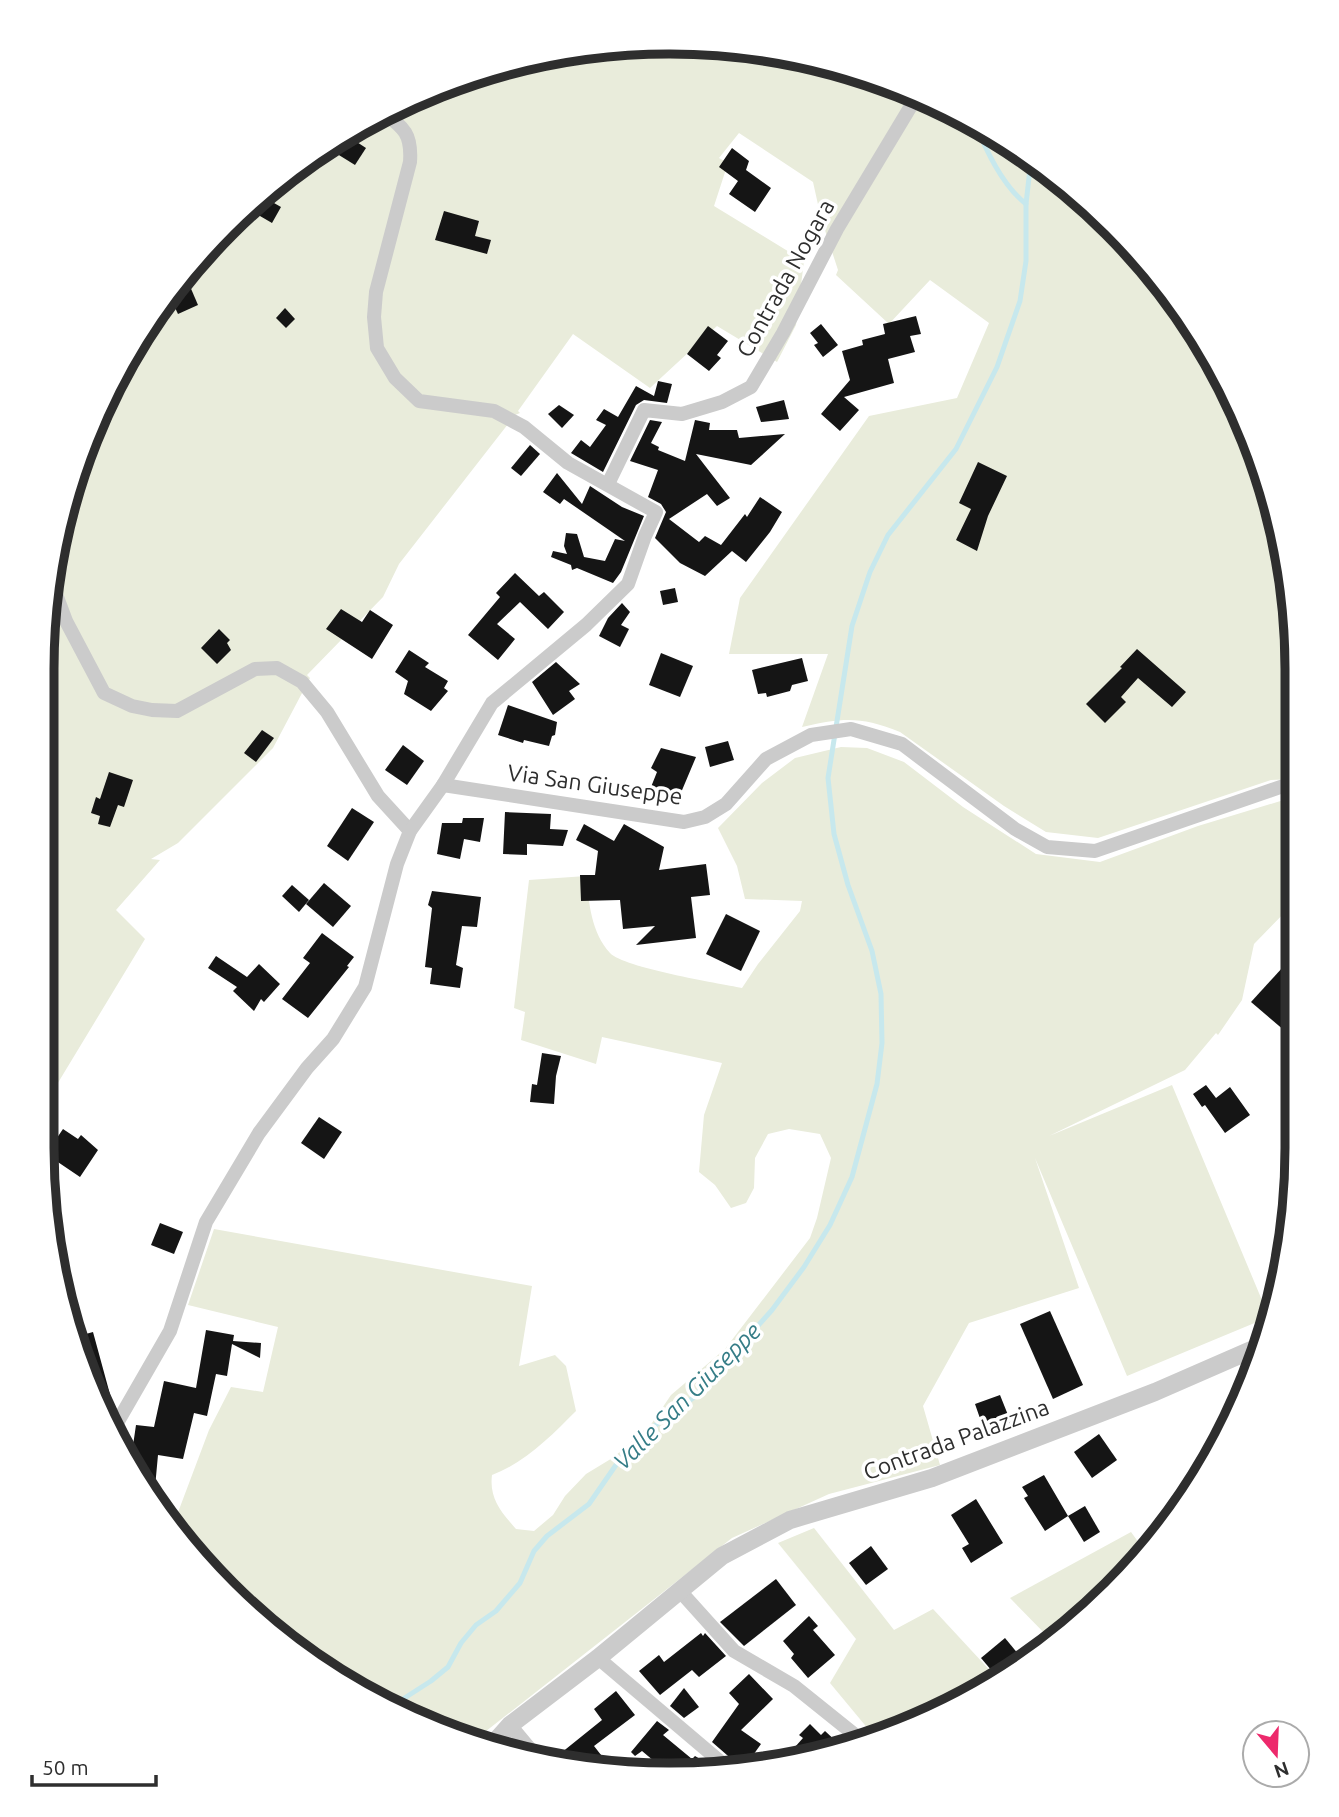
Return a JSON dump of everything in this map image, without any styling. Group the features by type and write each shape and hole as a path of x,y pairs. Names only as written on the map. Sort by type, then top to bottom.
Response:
{"street":[{"name":"Contrada Nogara","path":"608,484 644,410 682,414 722,402 751,387 783,333 837,229 912,104"},
{"path":"118,1421 170,1331 206,1222 259,1133 307,1068 333,1040 365,987 397,864 410,831 443,785 492,703 586,625 628,584 656,512 568,463 524,427 494,411 419,401 395,378 377,348 374,317 376,292 410,162 412,144 400,126 393,120"},
{"path":"59,602 104,693 132,706 177,711 255,669 277,668 302,682 327,712 378,796 410,831"},
{"name":"Via San Giuseppe","path":"443,785 684,821 705,817 726,804 766,759 811,735 851,729 902,744 1015,829 1047,847 1095,851 1285,785"},
{"name":"Contrada Palazzina","path":"498,1738 510,1725 598,1658 722,1556 790,1520 932,1478 1155,1392 1250,1351"},
{"path":"680,1591 734,1651 794,1686 854,1734"},
{"path":"598,1658 719,1760"},
{"path":"510,1725 528,1746"}],"green space":[{"path":"670,54 750,60 829,75 867,87 905,101 977,137 1044,181 1075,207 1105,234 1158,295 1202,362 1221,397 1252,472 1273,549 1283,629 1285,779 1271,780 1098,838 1046,832 1004,806 900,732 874,723 851,720 802,727 828,654 729,654 740,598 869,416 957,398 989,323 930,280 889,324 836,275 838,270 821,218 813,182 739,133 719,158 728,163 714,206 804,261 796,325 777,362 717,326 650,388 573,334 518,411 520,413 515,415 399,564 383,597 307,675 310,678 273,748 178,843 151,859 160,860 116,910 145,939 54,1089 54,670 60,589 75,510 101,434 118,397 158,328 181,295 234,234 295,181 362,137 397,118 434,101 510,75 549,66 629,56"},
{"path":"841,747 867,748 904,762 963,807 1036,854 1100,862 1198,826 1285,800 1285,912 1254,944 1242,1000 1218,1035 1216,1033 1185,1070 1049,1136 1172,1085 1264,1306 1260,1321 1127,1376 1035,1158 1079,1288 969,1323 923,1406 940,1465 829,1494 732,1538 483,1733 472,1730 397,1699 328,1659 295,1636 234,1583 177,1516 209,1430 231,1387 263,1392 278,1327 188,1305 214,1229 532,1286 519,1366 555,1355 566,1366 576,1411 527,1456 492,1475 492,1491 497,1504 516,1529 534,1531 553,1515 565,1496 586,1474 614,1457 652,1423 671,1395 725,1349 810,1238 831,1158 820,1134 789,1129 768,1134 755,1158 754,1188 746,1203 731,1208 715,1185 699,1172 704,1115 722,1063 602,1037 596,1064 521,1040 525,1012 514,1008 529,880 586,876 595,927 610,953 619,959 693,979 742,988 800,911 802,901 745,899 737,866 718,828 762,783 795,758"},
{"path":"814,1528 894,1630 933,1609 991,1671 942,1699 869,1729 830,1683 856,1639 778,1543"},
{"path":"1131,1532 1140,1544 1105,1583 1046,1635 1010,1598"}],"building":[{"path":"355,141 366,148 355,165 336,153"},
{"path":"732,148 749,161 746,170 771,188 755,212 729,194 738,181 719,167"},
{"path":"280,194 274,203 281,207 272,223 260,216 260,211"},
{"path":"444,211 479,221 475,236 491,240 487,254 435,240"},
{"path":"189,285 198,305 178,314 174,305"},
{"path":"285,308 295,319 286,328 276,318"},
{"path":"916,316 921,334 910,336 915,352 888,359 894,383 844,397 859,410 840,431 821,414 850,380 842,351 863,345 862,340 885,334 883,324"},
{"path":"821,324 838,345 823,357 814,345 818,343 810,333"},
{"path":"708,326 728,341 717,355 721,358 709,371 687,354"},
{"path":"658,381 672,384 667,403 644,400 636,405 603,472 571,453 581,440 590,447 606,425 596,420 604,409 618,417 636,386 654,396"},
{"path":"784,400 789,419 761,422 756,407"},
{"path":"559,405 574,415 562,428 548,414"},
{"path":"650,420 662,422 651,443 659,447 658,450 685,461 695,420 710,423 709,430 737,430 739,438 785,434 751,465 696,454 730,498 717,506 707,494 669,519 699,542 705,536 721,545 745,514 747,517 760,497 782,512 746,562 732,551 705,576 680,563 655,538 666,512 661,504 648,497 658,470 630,461"},
{"path":"530,445 540,454 521,476 511,468"},
{"path":"978,462 1007,476 988,516 977,551 956,540 971,509 959,503"},
{"path":"557,473 582,504 590,486 622,507 644,516 621,572 613,583 577,568 572,570 571,565 551,557 553,551 567,554 564,546 566,533 577,534 584,557 605,561 615,539 625,541 564,499 560,504 543,492"},
{"path":"515,573 539,596 544,592 564,612 548,629 520,602 497,624 515,639 498,660 468,635 500,597 496,593"},
{"path":"675,588 678,602 663,605 660,591"},
{"path":"622,603 630,612 621,625 629,629 620,647 599,636 608,618"},
{"path":"341,609 362,622 370,610 393,625 372,659 326,629"},
{"path":"219,629 230,640 227,643 231,650 217,664 201,648"},
{"path":"1137,649 1186,692 1172,707 1138,678 1121,697 1126,702 1105,723 1086,704"},
{"path":"409,650 429,663 425,667 448,681 444,688 448,691 431,711 404,694 408,681 395,672"},
{"path":"661,653 693,666 680,697 649,685"},
{"path":"802,658 808,681 792,685 790,691 767,697 766,693 758,694 752,670"},
{"path":"556,662 580,684 569,691 575,699 553,715 532,682"},
{"path":"508,705 557,722 555,735 552,736 549,746 524,740 523,743 498,735"},
{"path":"262,730 274,738 256,762 244,753"},
{"path":"728,741 734,760 710,767 705,747"},
{"path":"403,745 424,761 407,785 385,770"},
{"path":"661,748 696,757 680,795 651,787 657,772 651,768"},
{"path":"109,772 133,780 124,807 118,805 110,827 98,824 100,816 91,813 96,797 100,799"},
{"path":"352,808 374,822 348,861 327,846"},
{"path":"505,812 551,814 550,829 568,830 563,846 527,844 527,855 503,854"},
{"path":"463,818 484,818 480,842 464,839 460,859 437,854 442,823 462,823"},
{"path":"584,824 614,841 624,824 664,847 659,870 706,864 710,895 691,897 696,938 636,945 655,926 623,929 620,900 581,901 580,875 595,875 598,851 576,840"},
{"path":"324,883 351,906 333,927 306,904"},
{"path":"292,885 309,900 299,912 282,896"},
{"path":"432,891 481,897 477,927 462,926 456,965 463,968 460,988 430,984 432,968 425,967 432,908 428,905"},
{"path":"726,914 760,931 741,971 706,954"},
{"path":"322,933 354,957 308,1018 282,999 310,963 303,958"},
{"path":"216,956 247,977 259,964 280,984 264,1002 261,999 254,1011 233,991 237,987 208,968"},
{"path":"1283,967 1285,1031 1251,1002"},
{"path":"542,1053 561,1056 554,1104 530,1102 532,1084 537,1085"},
{"path":"1206,1085 1216,1098 1230,1087 1250,1115 1225,1133 1205,1105 1202,1107 1193,1094"},
{"path":"319,1117 342,1132 324,1159 301,1143"},
{"path":"63,1129 78,1139 81,1135 98,1150 80,1177 55,1160 54,1142"},
{"path":"160,1223 183,1232 174,1254 151,1245"},
{"path":"1050,1311 1083,1385 1053,1399 1020,1324"},
{"path":"206,1330 234,1335 233,1341 261,1343 260,1358 232,1344 227,1376 216,1374 207,1416 194,1413 183,1459 158,1455 155,1485 133,1447 136,1425 154,1427 164,1381 196,1388"},
{"path":"93,1332 113,1409 101,1383 84,1335"},
{"path":"1000,1395 1012,1425 989,1433 986,1426 983,1427 975,1404"},
{"path":"1099,1434 1117,1460 1092,1478 1074,1452"},
{"path":"1044,1475 1068,1516 1045,1531 1024,1498 1028,1496 1022,1487"},
{"path":"976,1499 1003,1543 971,1563 962,1548 969,1544 951,1515"},
{"path":"1085,1506 1100,1532 1084,1542 1068,1516"},
{"path":"871,1546 888,1569 866,1585 849,1563"},
{"path":"776,1579 796,1605 744,1646 720,1622"},
{"path":"809,1616 818,1626 813,1630 835,1655 808,1678 791,1658 794,1654 783,1641"},
{"path":"701,1633 703,1636 705,1633 726,1656 699,1677 692,1670 660,1695 639,1671 659,1655 664,1662"},
{"path":"1005,1638 1018,1654 992,1671 981,1658"},
{"path":"749,1674 773,1699 741,1730 761,1744 752,1757 731,1759 712,1742 739,1704 729,1693"},
{"path":"684,1688 699,1707 684,1718 670,1706"},
{"path":"616,1691 635,1715 594,1746 604,1758 561,1753 602,1720 594,1709"},
{"path":"657,1721 669,1730 663,1735 692,1759 695,1756 705,1761 656,1762 642,1751 635,1756 631,1752"},
{"path":"810,1724 821,1735 825,1731 835,1740 792,1751 803,1738 799,1735"}],"waterway":[{"name":"Valle San Giuseppe","path":"400,1701 448,1667 461,1643 476,1625 496,1611 520,1583 534,1551 547,1536 589,1504 627,1449 693,1398 772,1310 804,1267 830,1225 852,1177 877,1084 882,1043 881,994 872,951 848,885 834,834 828,778 852,626 870,572 888,535 956,449 997,367 1020,301 1026,261 1026,204 1002,177 983,141"},
{"path":"1026,204 1030,171"}]}
